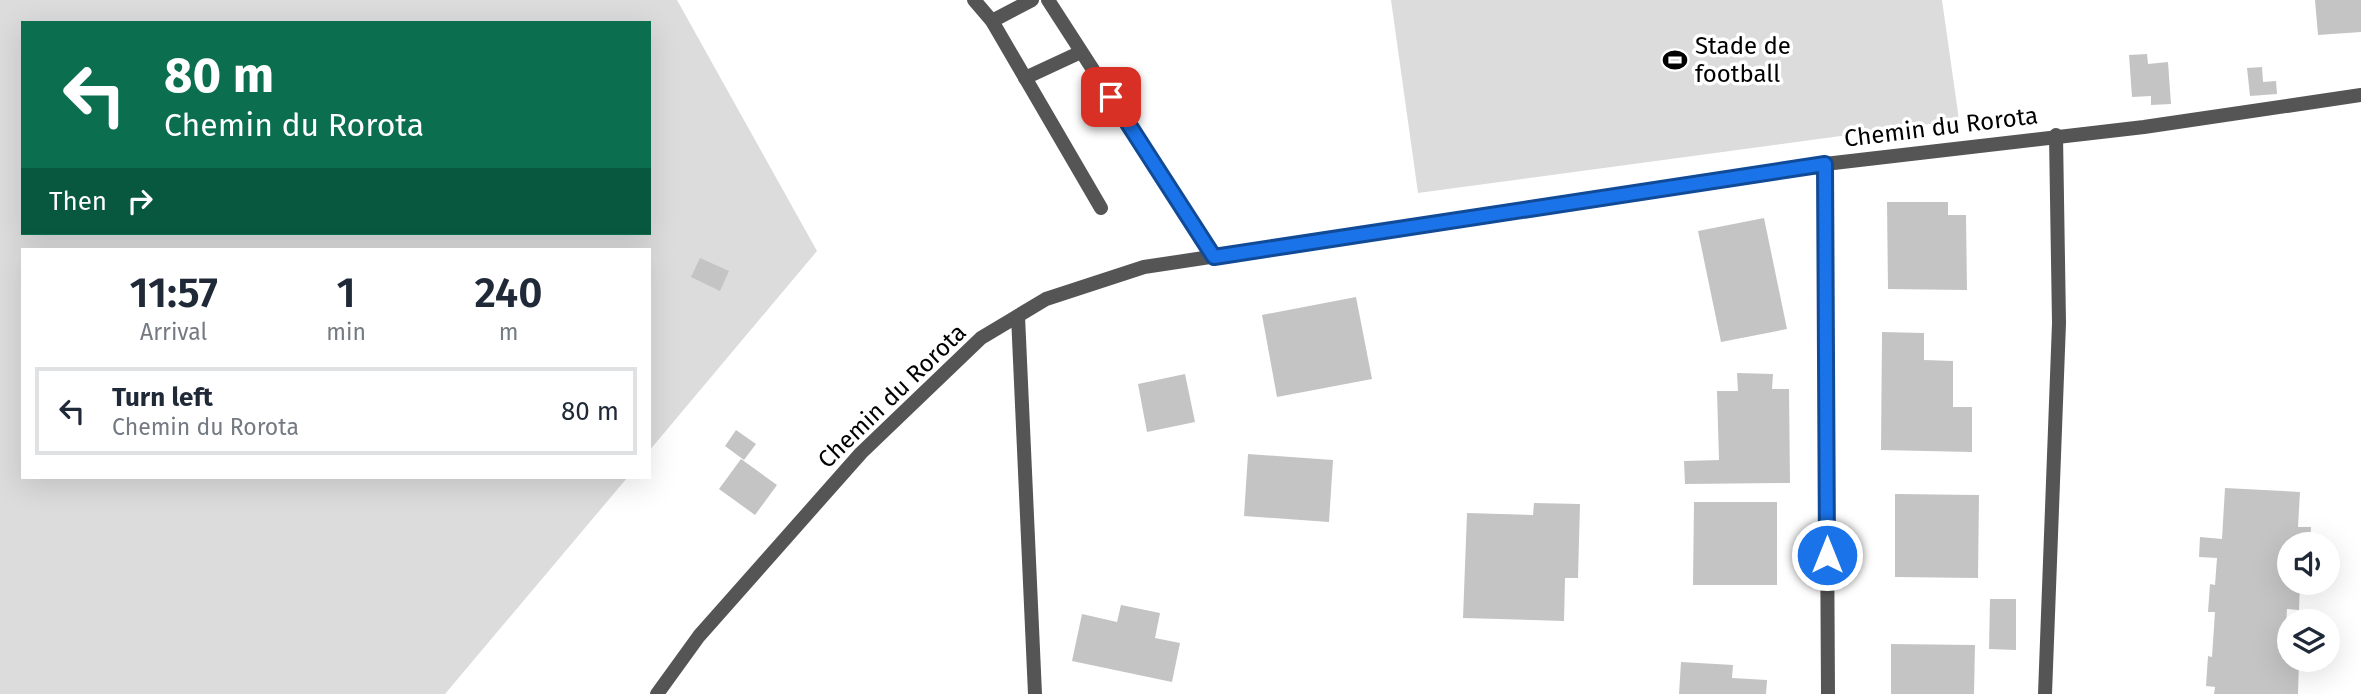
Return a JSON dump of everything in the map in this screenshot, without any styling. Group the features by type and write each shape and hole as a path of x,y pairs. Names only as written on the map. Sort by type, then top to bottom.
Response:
{"street":[{"path":"974,0 992,21 1101,208"},
{"path":"992,21 1032,0"},
{"path":"1048,0 1214,257"},
{"path":"1025,78 1081,52"},
{"name":"Chemin du Rorota","path":"657,694 699,636 861,453 981,338 1046,299 1144,267 1825,164 2056,135 2144,127 2361,95"},
{"path":"2045,694 2059,323 2056,135"},
{"path":"1825,164 1828,694"},
{"path":"1018,316 1035,694"}],"shaded area":[{"path":"0,0 677,0 817,251 651,449 651,248 21,248 21,479 626,479 445,694 0,694"},
{"name":"Stade de football","path":"1391,0 1942,0 1959,120 1418,193"}],"building":[{"path":"2315,0 2361,0 2361,32 2318,35"},
{"path":"2147,54 2148,64 2168,62 2171,104 2151,105 2151,96 2132,97 2129,55"},
{"path":"2262,67 2263,82 2276,81 2277,94 2250,96 2247,68"},
{"path":"1887,202 1948,202 1948,215 1966,215 1967,290 1888,289"},
{"path":"1764,218 1787,329 1721,342 1698,231"},
{"path":"700,258 729,271 720,291 691,277"},
{"path":"1356,297 1372,379 1277,397 1262,315"},
{"path":"1882,332 1924,333 1924,360 1953,361 1953,407 1972,407 1972,452 1881,450"},
{"path":"1737,373 1773,374 1772,389 1789,389 1790,483 1685,484 1684,461 1719,460 1717,391 1738,391"},
{"path":"1185,374 1195,422 1147,432 1138,384"},
{"path":"736,430 756,444 744,460 725,446"},
{"path":"1248,454 1333,460 1329,522 1244,516"},
{"path":"741,459 777,485 755,515 719,489"},
{"path":"2225,488 2300,492 2298,527 2311,527 2311,532 2277,532 2277,595 2300,595 2299,609 2277,609 2277,672 2299,672 2298,694 2214,694 2215,687 2206,686 2208,656 2212,657 2215,612 2208,612 2210,584 2215,585 2217,558 2199,557 2200,537 2222,539"},
{"path":"1895,494 1979,495 1978,578 1895,577"},
{"path":"1694,502 1777,502 1777,585 1693,585"},
{"path":"1534,503 1580,504 1578,578 1565,578 1564,621 1463,618 1467,513 1533,515"},
{"path":"1990,599 2016,599 2016,650 1989,649"},
{"path":"1121,605 1160,613 1155,638 1180,643 1172,682 1072,661 1082,614 1117,622"},
{"path":"1891,644 1975,645 1974,694 1891,694"},
{"path":"1681,662 1733,665 1732,678 1767,680 1766,694 1679,694"}],"place":[{"name":"Stade de football","path":"1675,60"}],"route":[{"path":"1111,97 1214,257 1825,164 1827,555"}]}
